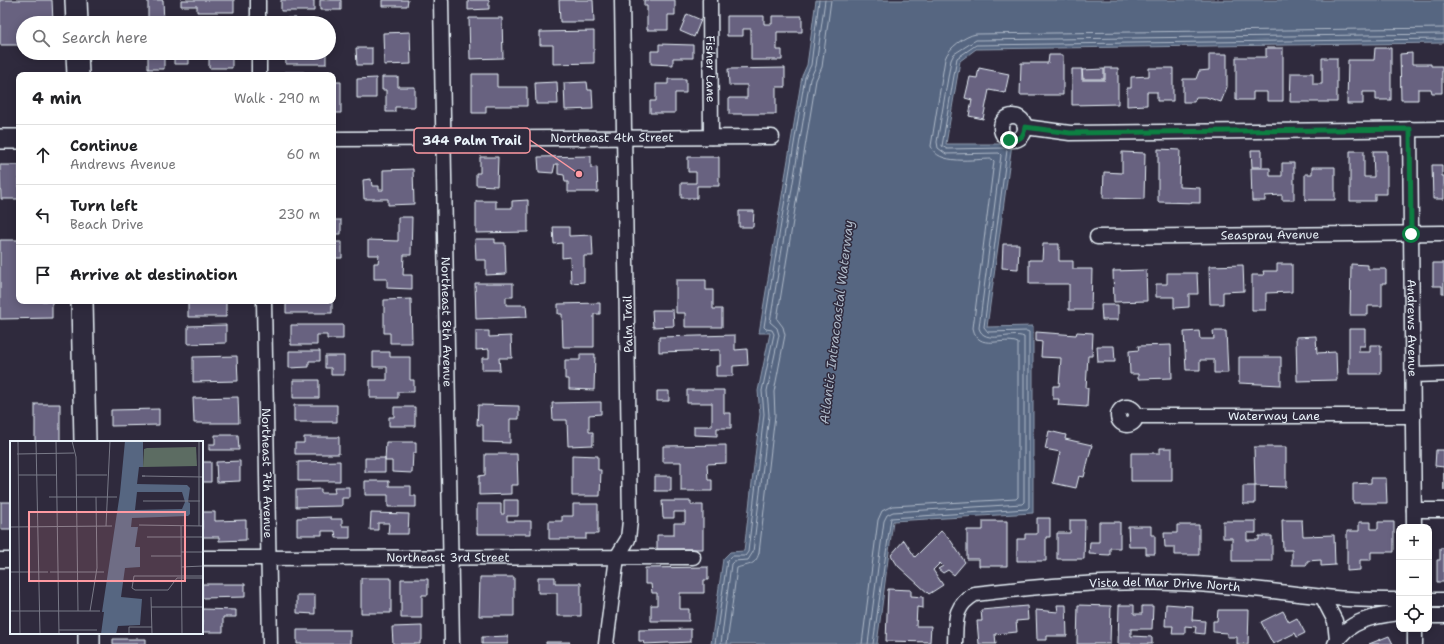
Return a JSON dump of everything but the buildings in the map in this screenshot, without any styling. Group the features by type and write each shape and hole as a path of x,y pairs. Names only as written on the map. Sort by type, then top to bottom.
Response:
{"main road":[{"path":"76,0 76,16"},
{"path":"77,60 78,72"},
{"path":"82,304 84,441"}],"street":[{"path":"258,0 258,16"},
{"name":"Northeast 8th Avenue","path":"441,0 452,644"},
{"name":"Palm Trail","path":"606,644 617,557 628,539 630,522 626,137 622,0"},
{"name":"Fisher Lane","path":"710,0 711,137"},
{"path":"259,60 259,72"},
{"path":"1025,127 1070,133 1444,129"},
{"name":"Andrews Avenue","path":"1410,129 1414,524"},
{"name":"Northeast 4th Street","path":"336,139 772,137"},
{"path":"0,140 16,139"},
{"name":"Seaspray Avenue","path":"1097,237 1444,234"},
{"name":"Northeast 7th Avenue","path":"264,304 270,644"},
{"path":"1413,375 1444,374"},
{"name":"Waterway Lane","path":"1136,416 1413,416"},
{"path":"1414,510 1444,510"},
{"name":"Northeast 3rd Street","path":"203,558 693,557"},
{"name":"Vista del Mar Drive North","path":"955,637 956,619 961,603 975,594 1045,586 1114,582 1172,582 1228,586 1322,596 1396,600"},
{"path":"1322,596 1335,621 1336,642"},
{"path":"1432,600 1444,600"},
{"path":"1336,642 1348,629 1358,622 1375,616 1396,613"},
{"path":"1432,616 1444,616"},
{"path":"1415,632 1415,644"}],"water":[{"name":"Atlantic Intracoastal Waterway","path":"816,0 1444,0 1444,43 976,49 960,61 946,144 1012,144 987,327 1033,326 1033,513 893,521 877,644 711,644 723,559 730,552 744,551 760,414 758,391 770,333 759,333 802,76 807,65"}],"place":[{"name":"344 Palm Trail","path":"579,174"}],"route":[{"path":"1009,140 1018,139 1022,136 1025,132 1025,127 1070,133 1410,129 1411,234"}]}
